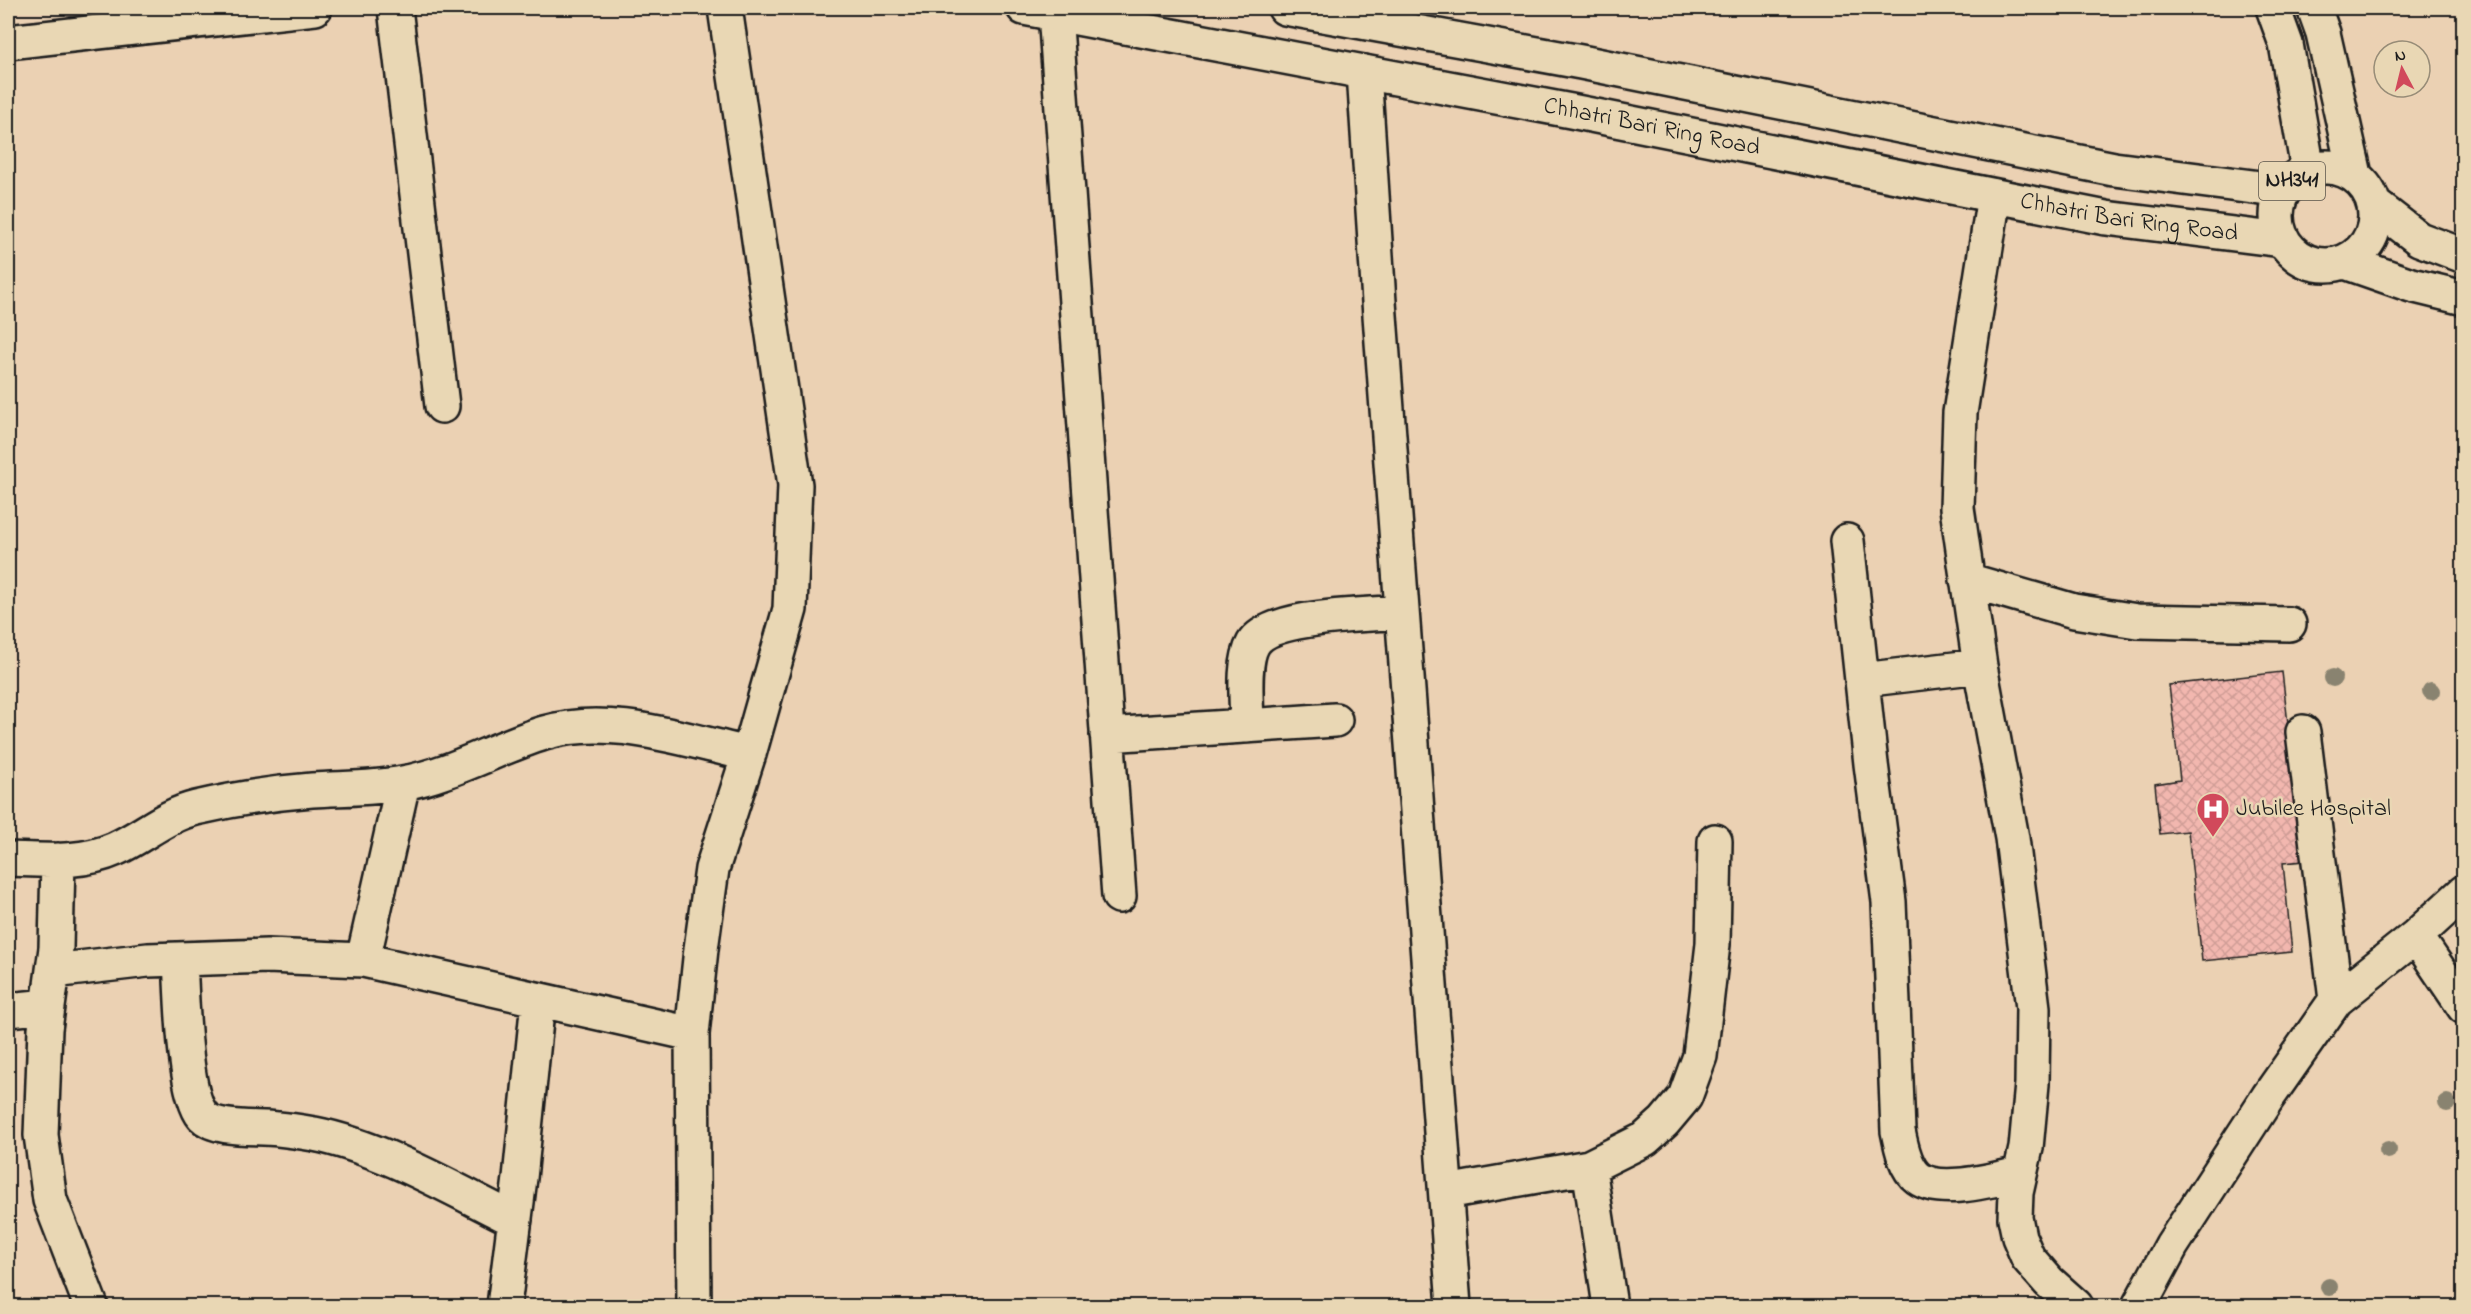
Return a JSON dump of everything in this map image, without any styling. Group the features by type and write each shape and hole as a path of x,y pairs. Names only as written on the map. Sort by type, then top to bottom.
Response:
{"main road":[{"path":"8,42 315,8"},
{"path":"395,8 442,406"},
{"path":"694,1306 692,1034 701,949 712,869 790,609 795,485 725,8"},
{"name":"Chhatri Bari Ring Road","path":"1285,8 1592,64 2114,169 2284,191"},
{"name":"NH341","path":"2273,8 2286,44 2308,170"},
{"name":"NH341","path":"2314,8 2323,33 2355,175 2368,189 2375,205 2419,239 2463,256"},
{"path":"1039,10 1107,735 1119,896"},
{"name":"Chhatri Bari Ring Road","path":"1039,10 2106,218 2282,240"},
{"path":"1365,72 1379,302 1454,1306"},
{"name":"NH341","path":"2282,240 2276,222 2277,206 2284,191 2294,178 2308,170 2325,167 2355,175"},
{"path":"1994,196 1960,413 1957,508 1980,666 2012,838 2033,1008 2032,1084 2026,1148 2016,1193 2015,1218 2019,1237 2028,1258 2049,1282 2076,1306"},
{"path":"2282,240 2293,254 2309,263 2327,266 2345,262 2361,252 2371,238 2376,222 2375,205"},
{"path":"2345,262 2411,285 2463,298"},
{"path":"1847,541 1888,902 1898,1131 1902,1148 1908,1165 1917,1177 1930,1184 1951,1186 2020,1174"},
{"path":"1967,580 2074,610 2137,621 2289,624"},
{"path":"1247,726 1247,662 1254,643 1271,629 1307,620 1402,612"},
{"path":"1862,680 1980,666"},
{"path":"1107,735 1335,720"},
{"path":"8,859 58,860 89,857 115,849 161,822 192,809 236,799 403,783 470,762 544,733 579,726 624,726 748,754"},
{"path":"2303,732 2336,1000"},
{"path":"363,960 403,783"},
{"path":"1446,1192 1589,1167 1645,1139 1664,1122 1685,1097 1702,1044 1713,944 1715,841"},
{"path":"58,860 53,971 45,1029 41,1135 50,1200 91,1306"},
{"path":"2139,1306 2172,1245 2268,1097 2336,1000 2416,936 2463,892"},
{"path":"2416,936 2463,1007"},
{"path":"53,971 148,960 267,956 363,960 692,1034"},
{"path":"180,959 190,1080 196,1105 205,1118 219,1125 277,1128 348,1143 413,1170 515,1220"},
{"path":"504,1306 538,1001"},
{"path":"8,1010 48,1006"},
{"path":"1589,1167 1610,1306"}],"building":[{"path":"2282,672 2304,861 2283,863 2292,952 2202,961 2188,831 2160,834 2155,784 2180,780 2169,685"}],"place":[{"name":"Jubilee Hospital","path":"2213,838"}]}
